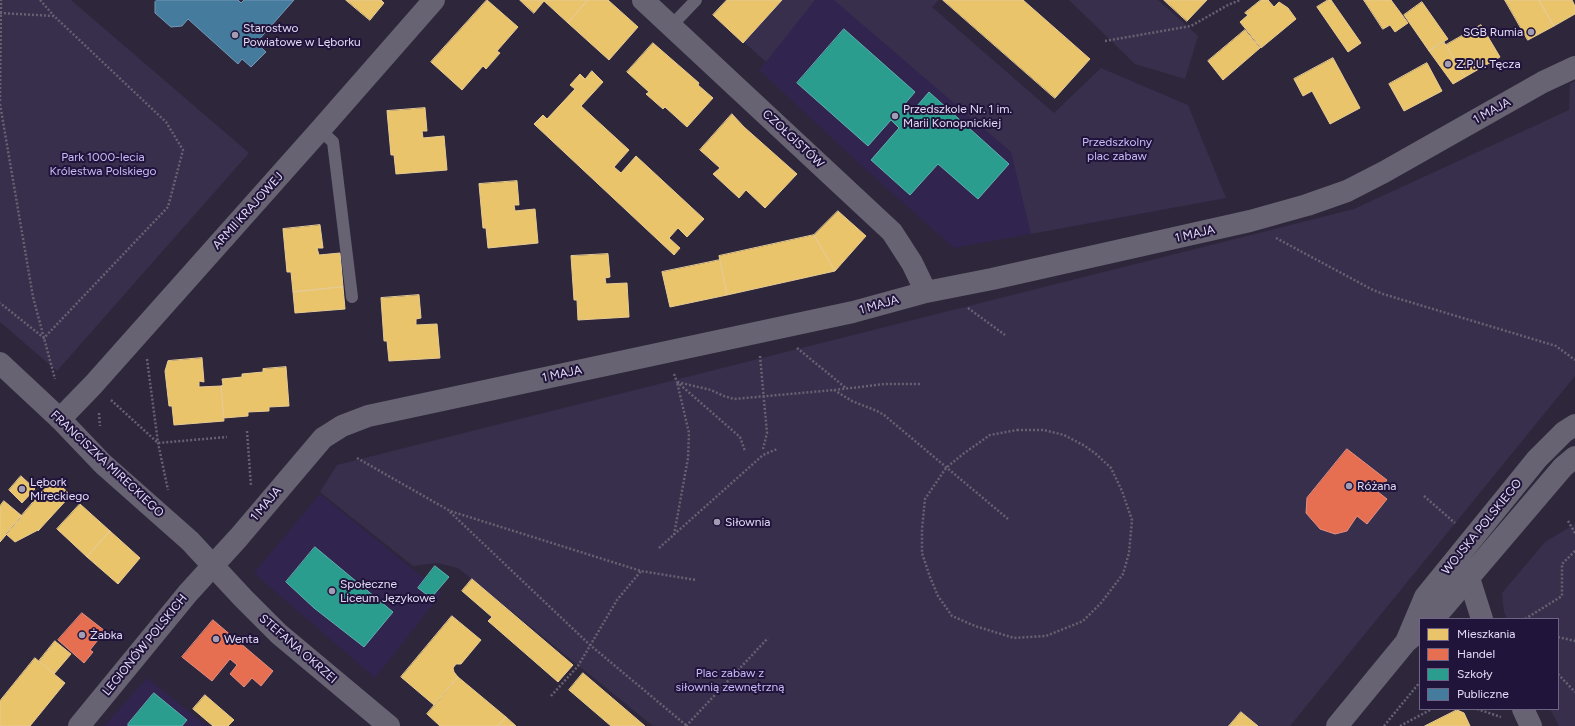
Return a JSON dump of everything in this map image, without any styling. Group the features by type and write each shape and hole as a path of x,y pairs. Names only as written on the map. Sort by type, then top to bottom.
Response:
{"street":[{"name":"ARMII KRAJOWEJ","path":"60,419 93,385 434,0"},
{"name":"CZOŁGISTÓW","path":"642,0 892,232 912,263 926,292"},
{"name":"1 MAJA","path":"212,566 239,537 323,438 342,426 362,418 853,312 926,292 992,279 1250,221 1307,205 1347,191 1543,82 1575,67"},
{"name":"FRANCISZKA MIRECKIEGO","path":"0,363 60,419 103,464 190,541 212,566"},
{"name":"WOJSKA POLSKIEGO","path":"1337,726 1413,636 1425,597 1537,458 1564,432 1575,425"},
{"name":"WOJSKA POLSKIEGO","path":"1433,618 1563,467 1575,457"},
{"name":"LEGIONÓW POLSKICH","path":"79,726 212,566"},
{"name":"STEFANA OKRZEI","path":"212,566 279,634 389,726"},
{"path":"1469,578 1482,618"},
{"path":"1523,710 1530,726"}],"lane":[{"path":"670,26 696,0"},
{"path":"320,130 333,142 352,297"}],"path":[{"path":"1,0 0,102 33,297 55,379"},
{"path":"40,0 54,16 166,122 183,150 168,207 44,338"},
{"path":"1105,41 1191,26 1228,5 1240,0"},
{"path":"1,13 54,16"},
{"path":"1272,237 1373,290 1556,346 1575,360"},
{"path":"0,303 44,338"},
{"path":"963,304 1005,335"},
{"path":"795,346 846,388"},
{"path":"147,355 158,442 169,493 163,488"},
{"path":"760,355 767,433 763,449"},
{"path":"672,369 677,382 688,433 688,458 674,535"},
{"path":"677,382 711,390 734,399 885,384 920,384"},
{"path":"677,382 740,437 746,451"},
{"path":"834,390 852,401 884,415 1008,519"},
{"path":"108,398 158,442 227,437"},
{"path":"99,410 100,429"},
{"path":"1017,430 1044,430 1064,435 1085,446 1111,468 1122,491 1132,520 1129,553 1124,574 1102,603 1083,621 1046,636 1014,638 975,626 952,616 938,596 922,553 922,529 925,499 946,468 990,434 1017,430"},
{"path":"248,431 251,488"},
{"path":"659,548 762,455 777,448"},
{"path":"357,458 450,511 641,571 696,580"},
{"path":"1424,496 1456,524"},
{"path":"450,511 590,646 686,726 768,638"},
{"path":"1568,521 1575,534"},
{"path":"1527,618 1562,596 1562,564 1575,551"},
{"path":"551,696 578,666 617,600 641,571"},
{"path":"1559,637 1575,641"},
{"path":"1559,675 1575,692"},
{"path":"1384,726 1419,683"},
{"path":"1400,726 1430,710"},
{"path":"1480,710 1503,717"}],"shaded area":[{"path":"815,0 924,0 1054,113 1101,68 1188,105 1226,198 954,248 862,166 759,70"},
{"path":"320,494 442,593 375,678 254,573"},
{"path":"147,678 207,726 104,726"}],"green space":[{"name":"Park 1000-lecia Królestwa Polskiego","path":"0,0 71,0 249,153 57,371 0,322"},
{"path":"782,0 815,0 766,62 744,42"},
{"name":"Przedszkolny plac zabaw","path":"834,0 939,0 932,7 1054,113 1101,68 1188,105 1226,198 1031,234 1011,152"},
{"path":"1069,0 1158,0 1198,36 1185,79 1135,64"},
{"name":"Plac zabaw z siłownią zewnętrzną","path":"1575,81 1575,376 1290,726 653,726 458,568 437,563 413,566 320,492 337,465 1354,209 1569,110 1570,84"},
{"path":"1575,524 1575,726 1559,726 1551,710 1559,710 1559,618 1507,618 1504,612 1502,593 1545,542"}],"building: Mieszkania":[{"path":"346,0 381,0 384,3 370,20"},
{"path":"487,0 518,27 497,51 500,53 486,69 483,66 462,90 431,62"},
{"path":"520,0 588,0 568,23 544,1 534,13"},
{"path":"588,0 608,0 638,27 609,60 568,23"},
{"path":"727,0 782,0 743,43 713,15"},
{"path":"943,0 1023,0 1090,59 1055,98"},
{"path":"1164,0 1207,0 1187,21"},
{"path":"1261,0 1268,0 1274,7 1279,2 1288,8 1296,19 1261,48 1240,22 1248,15 1245,13"},
{"path":"1328,0 1331,0 1361,43 1348,52 1317,7"},
{"path":"1364,0 1391,0 1408,23 1395,32 1390,25 1383,29"},
{"path":"1505,0 1539,0 1554,26 1528,40"},
{"path":"1539,0 1572,0 1575,6 1575,14 1554,26"},
{"path":"1422,2 1448,39 1429,51 1404,15"},
{"path":"1481,25 1500,57 1465,77 1446,45"},
{"path":"1245,30 1260,48 1223,80 1208,61"},
{"name":"Z.P.U. Tęcza","path":"1444,42 1465,77 1453,84 1429,51"},
{"path":"653,43 699,83 698,85 713,98 687,127 665,107 663,109 646,94 649,92 627,72"},
{"path":"1333,58 1360,108 1330,124 1312,91 1303,96 1294,79"},
{"path":"1427,63 1442,91 1404,111 1389,84"},
{"path":"592,71 603,82 581,106 629,150 614,167 621,173 636,156 704,219 687,237 678,228 669,238 680,248 674,255 534,124 543,115 547,119 575,89 570,85 580,74 585,79"},
{"path":"425,108 427,131 422,131 423,138 444,136 447,170 396,174 394,155 391,155 387,111"},
{"path":"732,114 744,127 797,174 765,208 746,190 739,198 713,174 720,168 700,150"},
{"path":"517,181 519,205 514,205 515,211 535,209 538,243 488,248 486,228 483,228 479,184"},
{"path":"838,211 866,236 835,271 814,235"},
{"path":"320,225 323,248 317,248 319,255 340,253 343,287 293,292 291,272 287,272 283,229"},
{"path":"814,235 835,271 727,295 719,256"},
{"path":"608,254 610,277 605,278 606,284 627,283 629,317 578,320 577,300 574,300 571,256"},
{"path":"720,260 727,295 670,307 662,272"},
{"path":"343,287 345,309 295,313 293,292"},
{"path":"419,295 421,318 416,319 416,325 437,324 440,358 389,361 387,341 384,341 381,298"},
{"path":"202,358 204,382 199,381 199,387 221,386 224,421 174,425 172,406 169,406 165,371 168,361"},
{"path":"286,367 289,406 269,407 269,411 248,412 248,416 224,418 221,386 223,385 222,379 242,377 242,374 263,372 263,369"},
{"name":"Lębork Mireckiego","path":"21,476 35,489 22,503 9,490"},
{"path":"53,479 71,495 38,531 15,542 6,534"},
{"path":"4,501 22,516 0,542 0,506"},
{"path":"80,504 110,531 87,557 57,529"},
{"path":"110,531 140,558 118,584 87,557"},
{"path":"472,579 573,665 558,682 488,621 492,617 462,591"},
{"path":"452,616 481,640 461,664 456,664 453,668 458,677 434,705 401,677"},
{"path":"55,641 71,654 54,674 39,661"},
{"path":"35,658 65,683 30,726 0,726 0,701"},
{"path":"583,673 645,726 611,726 569,690"},
{"path":"458,677 506,717 498,726 440,726 427,714"},
{"path":"205,695 234,720 228,726 213,726 193,709"},
{"path":"1457,710 1464,713 1470,726 1425,726"},
{"path":"1241,712 1258,726 1229,726"},
{"path":"506,717 516,726 498,726"}],"building: Handel":[{"name":"Różana","path":"1347,449 1387,480 1378,492 1387,499 1367,524 1357,516 1347,531 1335,534 1320,529 1306,513 1307,498"},
{"name":"Żabka","path":"82,613 105,631 90,650 93,652 84,663 58,640"},
{"name":"Wenta","path":"213,620 273,671 261,686 252,678 244,687 230,674 237,665 230,659 212,681 182,657"}],"building: Szkoły":[{"name":"Przedszkole Nr. 1 im. Marii Konopnickiej","path":"844,29 915,92 903,106 911,113 929,92 1009,164 978,199 938,164 910,195 871,160 899,128 891,120 868,146 797,83"},
{"name":"Społeczne Liceum Językowe","path":"315,547 393,612 364,647 314,608 286,582"},
{"path":"435,566 449,577 431,598 418,588"},
{"path":"154,693 187,720 182,726 128,726 128,724"}],"building: Publiczne":[{"name":"Starostwo Powiatowe w Lęborku","path":"157,0 238,0 241,3 244,0 294,0 256,43 266,52 251,67 242,59 238,64 188,19 182,26 171,27 155,13 155,2"}],"place":[{"name":"SGB Rumia","path":"1531,32"},
{"name":"Starostwo Powiatowe w Lęborku","path":"235,35"},
{"name":"Z.P.U. Tęcza","path":"1448,64"},
{"name":"Przedszkole Nr. 1 im. Marii Konopnickiej","path":"895,116"},
{"name":"Różana","path":"1349,486"},
{"name":"Lębork Mireckiego","path":"22,489"},
{"name":"Siłownia","path":"717,522"},
{"name":"Społeczne Liceum Językowe","path":"332,591"},
{"name":"Żabka","path":"82,635"},
{"name":"Wenta","path":"216,639"}]}
